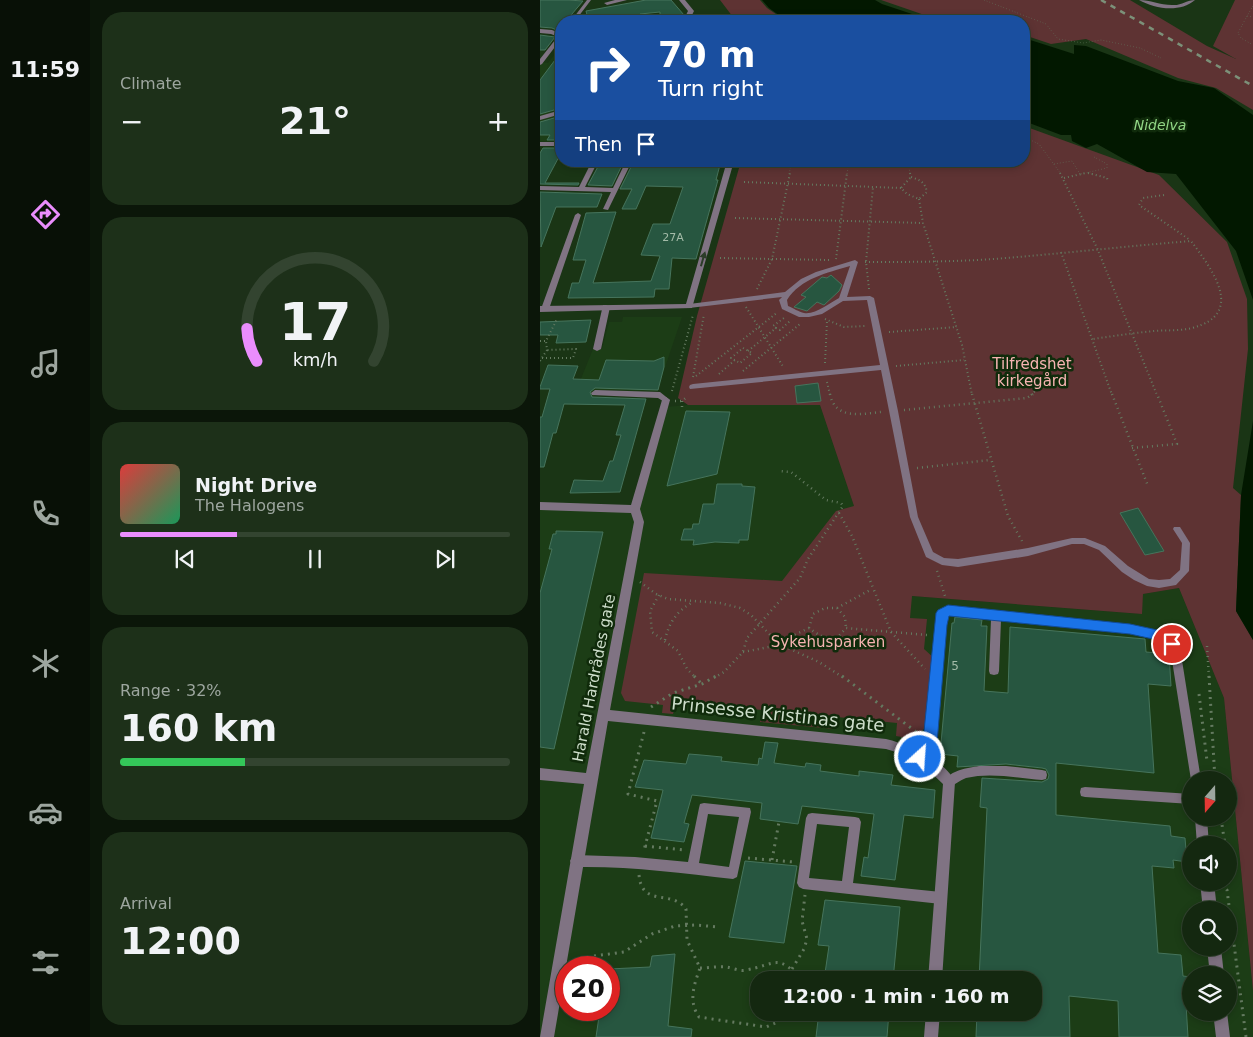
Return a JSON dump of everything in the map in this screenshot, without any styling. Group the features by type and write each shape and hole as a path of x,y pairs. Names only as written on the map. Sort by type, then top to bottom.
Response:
{"street":[{"path":"607,3 624,0"},
{"path":"682,0 691,11 689,15"},
{"path":"540,31 555,33"},
{"path":"540,35 555,36"},
{"path":"540,118 555,114"},
{"path":"540,144 555,144"},
{"path":"542,309 689,306 729,167"},
{"name":"Harald Hardrådes gate","path":"547,1037 576,861 639,522 635,510 666,400"},
{"path":"540,506 635,510"},
{"name":"Prinsesse Kristinas gate","path":"603,715 886,744 904,748 920,757 936,768 949,782"},
{"path":"540,774 591,780"},
{"path":"936,971 949,782"},
{"path":"931,1037 932,1021"},
{"path":"1221,1021 1223,1037"}],"lane":[{"path":"578,15 589,0"},
{"path":"1140,0 1171,7 1188,4 1193,0"},
{"path":"540,64 555,44"},
{"path":"540,53 547,54"},
{"path":"581,189 592,167"},
{"path":"606,209 626,167"},
{"path":"540,188 616,190"},
{"path":"542,309 578,215"},
{"path":"855,262 818,273 803,280 787,294 784,300 785,307 802,315 808,315 819,312 842,299 870,298 906,469 914,517 929,554 942,561 958,563 1028,552 1072,541 1085,541 1102,548 1124,569 1147,582 1159,584 1173,582 1184,571 1186,543 1177,529"},
{"path":"842,299 849,286 848,280 855,262"},
{"path":"689,306 753,296 787,294"},
{"path":"598,349 606,307"},
{"path":"693,383 825,374 885,367"},
{"path":"595,393 660,396 666,400"},
{"path":"920,757 930,743 942,613 948,610 1130,629 1166,637 1172,644 1176,654 1195,771"},
{"path":"994,671 996,615"},
{"path":"949,782 955,775 981,770 1042,775"},
{"path":"1084,792 1182,798"},
{"path":"576,861 640,863 733,873 746,812 704,808 692,868"},
{"path":"847,888 855,822 812,818 803,883 847,888 941,898"}],"path":[{"path":"984,0 1023,15"},
{"path":"1253,6 1238,33 1241,38 1253,45"},
{"path":"1247,16 1253,17"},
{"path":"1030,18 1046,24 1058,39 1083,43 1101,40 1140,48 1161,58"},
{"path":"1030,140 1039,144 1064,178 1097,248 1177,444 1132,448"},
{"path":"1064,178 1107,168 1107,164 1094,157"},
{"path":"1054,164 1072,161 1080,174"},
{"path":"753,296 772,259 791,167"},
{"path":"720,258 836,260 848,167"},
{"path":"909,167 911,177"},
{"path":"1086,173 1107,178 1108,182"},
{"path":"901,188 911,177"},
{"path":"911,177 922,181 926,186 927,192 919,199"},
{"path":"744,182 901,188 907,194 919,199"},
{"path":"870,298 866,262 873,187"},
{"path":"1093,339 1132,333 1192,328 1208,320 1219,310 1222,298 1210,265 1191,241 1176,229 1148,214 1138,205 1143,198 1164,195"},
{"path":"919,199 923,223 957,327 974,403 990,460 1008,516 1028,552"},
{"path":"736,218 923,223"},
{"path":"855,262 937,262 1006,258 1097,248 1191,241"},
{"path":"1061,252 1132,448 1148,486"},
{"path":"741,298 785,370 776,370"},
{"path":"693,383 692,372 706,303"},
{"path":"666,400 671,393 694,309 689,306"},
{"path":"693,383 785,307"},
{"path":"819,312 827,321 849,328 875,324"},
{"path":"749,373 740,374 806,319 808,315"},
{"path":"541,359 547,350 546,341 559,316"},
{"path":"748,351 776,328 780,330 790,321 783,318 773,326 776,328"},
{"path":"818,366 826,366 823,361 827,321"},
{"path":"878,332 957,327"},
{"path":"540,341 546,341"},
{"path":"743,348 752,353 740,362 735,360 731,358 743,348"},
{"path":"541,359 573,358 576,349 547,350"},
{"path":"724,375 716,376 735,360"},
{"path":"885,367 964,360"},
{"path":"825,374 832,404 841,412 855,414 1027,398 1037,392 1046,380 1054,363"},
{"path":"693,383 701,378"},
{"path":"682,401 682,409"},
{"path":"906,469 990,460"},
{"path":"650,708 673,693 702,684 724,672 743,652 747,638 800,578 808,559 843,506 841,503 826,500 791,472 779,471"},
{"path":"839,513 852,536 891,632 924,669 936,675"},
{"path":"929,554 939,576 948,610"},
{"path":"638,582 648,586 659,595 695,602 712,602 738,607 752,614 779,644 822,664 859,688 930,743"},
{"path":"743,652 759,651 779,644 809,628 813,614 825,608 837,608 872,588"},
{"path":"659,595 650,611 652,632 678,651 687,669 702,684"},
{"path":"665,640 667,626 674,615 695,602"},
{"path":"809,628 818,636 829,639 837,638 846,628 845,617 837,608"},
{"path":"846,628 939,636"},
{"path":"1207,646 1214,771"},
{"path":"1199,694 1208,770"},
{"path":"644,732 628,794 657,801 640,863 638,884 640,889 658,898 676,902 684,906 688,911 686,935 689,946 700,968 694,986 693,1010 699,1017 766,1027 779,1021"},
{"path":"772,860 779,822"},
{"path":"645,846 695,851"},
{"path":"736,856 806,863"},
{"path":"700,968 726,966 745,971 775,962 784,964 792,969 804,949 807,939 802,921 805,895 803,883"},
{"path":"1228,891 1246,1037"},
{"path":"594,956 617,954 628,950 659,930 687,924 718,927"}],"shaded area":[{"path":"555,54 555,142 540,141 540,62 548,63"},
{"path":"623,317 682,317 657,391 596,390 594,396 574,396 593,349 602,349 609,322 622,322"},
{"path":"688,405 820,405 854,506 911,596 1141,614 1143,594 1179,588 1224,698 1231,771 1182,771 1182,826 1237,826 1253,991 1253,1037 540,1037 540,506 635,509 665,407"}],"green space":[{"path":"720,0 760,0 777,15 731,15"},
{"path":"881,0 1130,0 1207,46 1236,59 1213,46 1235,0 1253,0 1253,110 1216,88 1178,78 1086,39 1051,44 1030,37 1030,15 924,15"},
{"name":"Tilfredshet kirkegård","path":"1030,128 1159,175 1227,242 1247,299 1248,349 1233,488 1241,495 1236,611 1253,640 1253,991 1237,826 1238,771 1231,771 1224,698 1179,588 1143,594 1142,614 912,596 910,618 927,619 924,649 934,658 927,726 913,739 896,736 897,723 837,717 835,729 760,722 762,710 676,701 673,714 662,713 663,705 625,701 621,693 644,573 782,581 836,511 854,506 820,405 688,405 678,398 697,316 739,167 1030,167"}],"water":[{"path":"762,0 875,0 915,15 779,15"},
{"name":"Nidelva","path":"1030,40 1074,54 1074,45 1086,46 1178,81 1214,88 1253,115 1253,300 1236,251 1176,174 1147,172 1097,144 1086,148 1072,141 1071,135 1061,135 1030,123"},
{"path":"1253,421 1253,640 1236,611 1241,495"}],"building":[{"path":"540,0 583,1 571,15 555,15 555,29 540,27"},
{"path":"646,0 671,0 684,15 660,15 660,12 639,15 587,15 586,11"},
{"path":"540,35 555,37 545,50 540,50"},
{"path":"555,60 555,110 540,114 540,80"},
{"path":"555,118 555,140 547,140 550,135 540,135 540,122"},
{"path":"543,148 555,148 555,164 545,183 579,183 578,185 540,184 540,153"},
{"path":"598,167 621,167 612,186 588,185"},
{"path":"631,167 719,167 716,180 718,180 696,259 672,258 669,289 655,289 654,297 568,298 572,283 579,283 586,260 573,260 586,213 616,212 593,283 651,281 660,256 641,255 653,224 670,224 683,187 646,186 636,209 622,209 632,189 620,189"},
{"path":"540,192 602,194 597,207 556,207 541,247"},
{"path":"831,275 842,285 839,291 824,305 817,302 807,311 794,307 806,297 801,295 822,277 827,278"},
{"path":"591,320 586,342 556,343 558,335 540,335 540,322"},
{"path":"664,357 664,367 658,390 595,388 590,392 592,397 646,399 620,492 570,493 574,480 603,481 610,461 613,461 621,435 616,435 625,405 564,404 556,433 553,433 544,467 540,467 540,417 542,417 550,389 540,389 540,387 548,365 578,366 573,379 599,380 606,360 654,361"},
{"path":"818,383 821,401 797,403 795,386"},
{"path":"686,411 730,412 717,474 667,486"},
{"path":"717,484 742,484 742,486 755,487 748,540 739,540 739,543 715,542 693,545 694,540 681,540 684,529 692,529 693,524 699,524 703,504 714,504"},
{"path":"1138,508 1164,551 1145,555 1120,513"},
{"path":"556,531 603,532 554,749 540,747 540,593 552,549 549,549 553,534 556,534"},
{"path":"955,617 982,620 981,626 987,626 984,691 1008,693 1010,627 1145,639 1146,652 1169,654 1171,686 1148,684 1154,773 1056,763 1056,815 1170,826 1171,836 1182,838 1182,861 1173,860 1174,868 1152,866 1158,953 1181,955 1182,1021 1187,1021 1188,1037 1119,1037 1118,1001 1069,996 1070,1037 976,1037 977,1021 1042,1021 1042,971 979,971 987,808 980,807 982,778 1042,782 1048,779 1049,775 1046,769 1006,764 957,767 958,756 940,754 952,623 954,623"},
{"path":"765,742 778,743 774,763 805,767 806,763 821,765 820,771 859,776 859,771 893,775 891,785 935,790 933,818 904,815 895,880 861,876 864,857 868,858 874,814 802,806 798,824 760,819 762,803 692,795 684,823 689,824 684,842 651,838 663,790 635,787 644,760 686,764 689,754 722,757 721,761 758,765 759,758 762,759"},
{"path":"745,861 797,866 784,943 729,937"},
{"path":"825,900 900,907 894,971 825,971 829,946 818,945"},
{"path":"675,954 668,1026 692,1029 691,1037 596,1037 598,1021 620,1021 620,968 650,967 652,956"},
{"path":"818,1021 888,1021 887,1037 816,1037"}],"railway":[{"path":"1101,0 1253,86"}],"route":[{"path":"920,757 930,743 940,625 942,613 948,610 1130,629 1166,637 1172,644"}],"park label":[{"name":"Sykehusparken","path":"828,642"}]}
